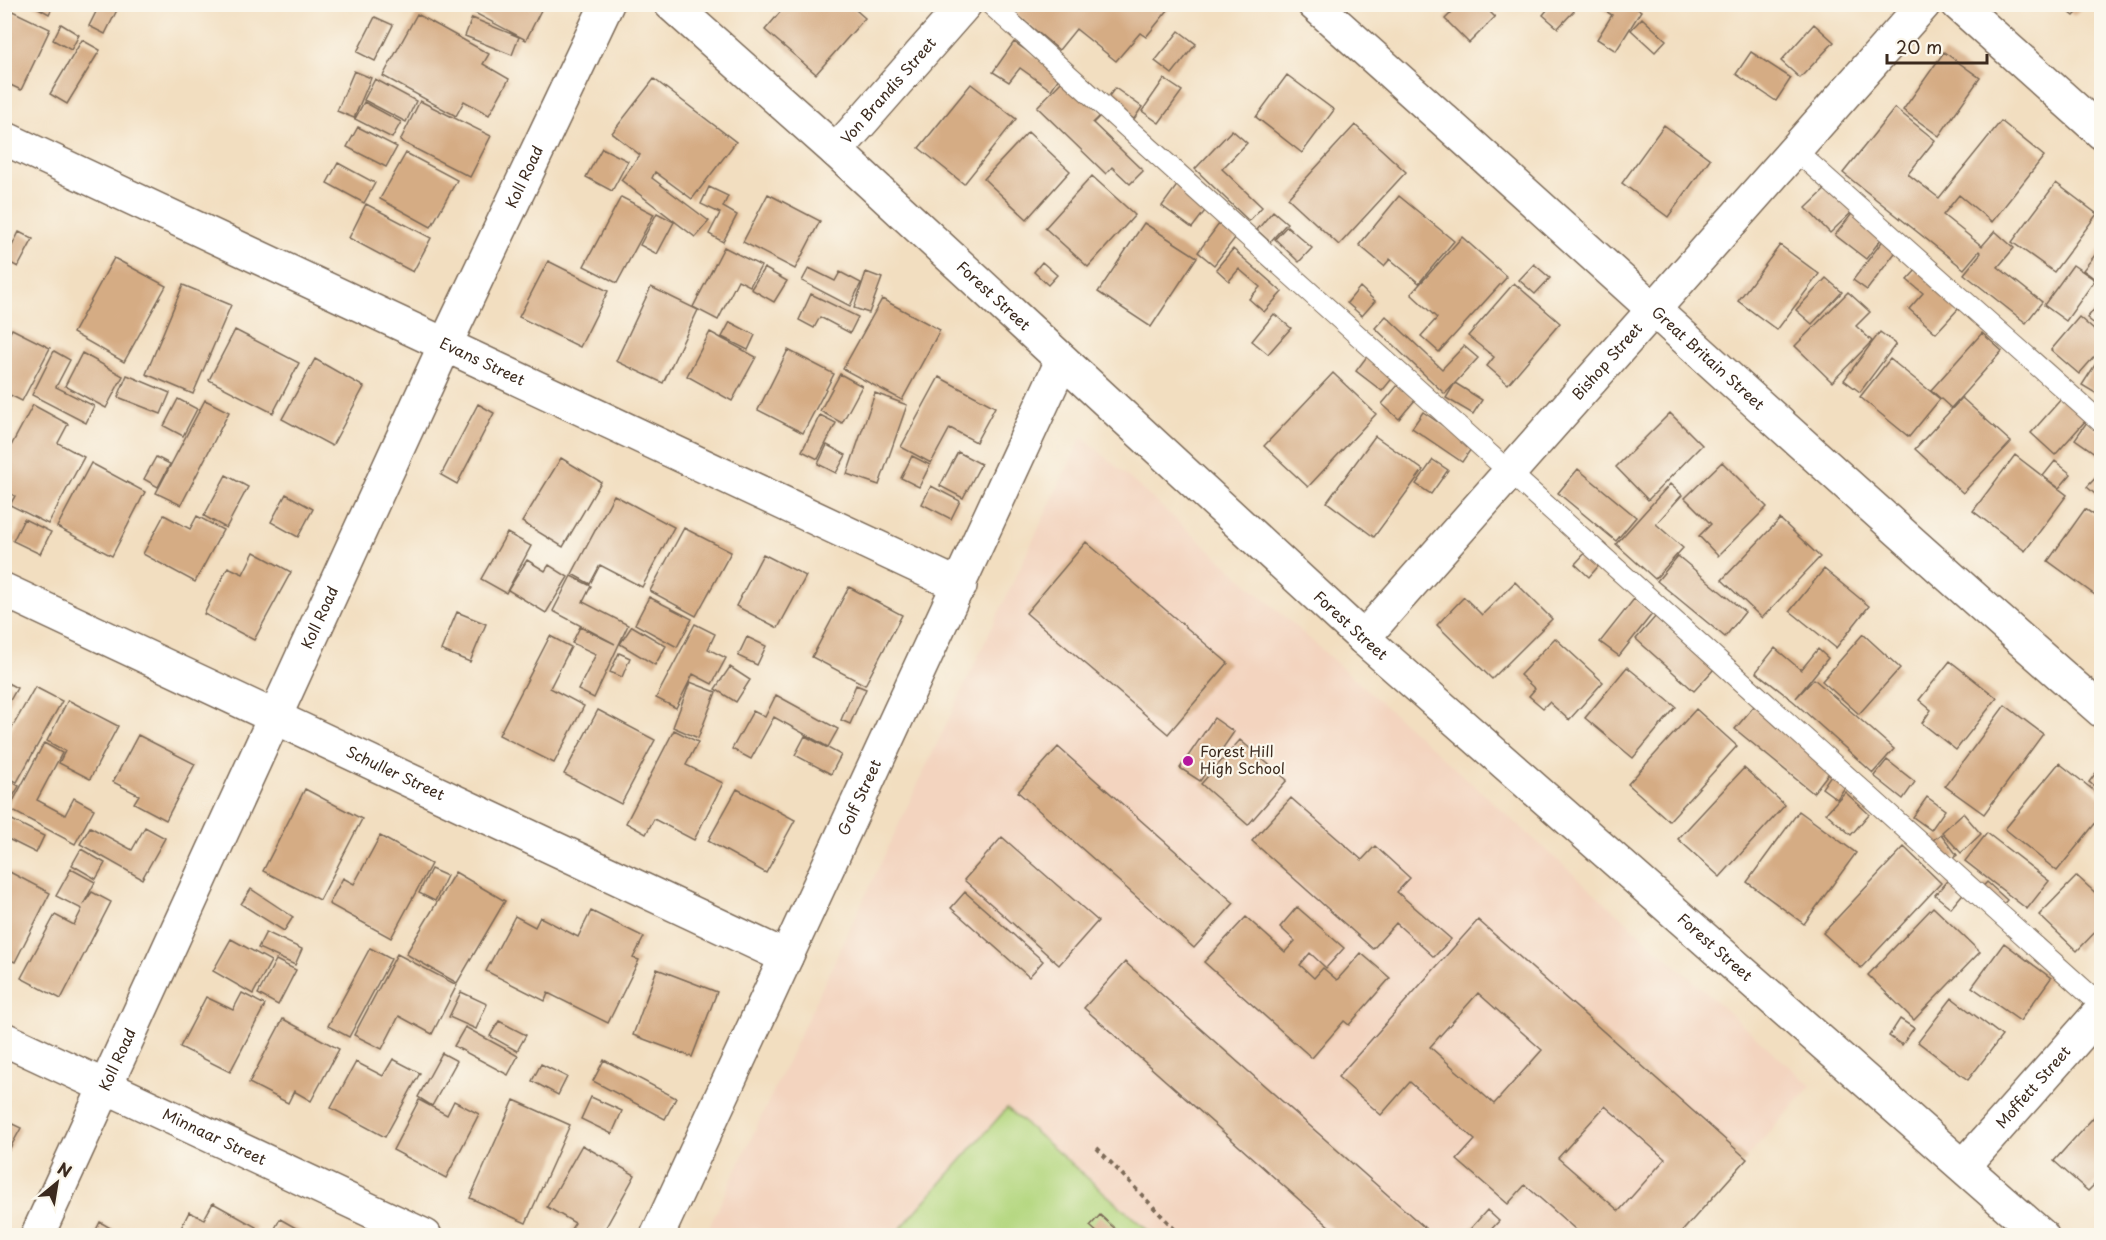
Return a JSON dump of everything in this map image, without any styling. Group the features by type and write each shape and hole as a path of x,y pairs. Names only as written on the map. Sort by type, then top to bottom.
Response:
{"street":[{"name":"Koll Road","path":"37,1236 446,343 607,4"},
{"name":"Forest Street","path":"671,4 836,151 1363,638 2042,1236"},
{"name":"Von Brandis Street","path":"836,151 965,4"},
{"name":"Great Britain Street","path":"1314,4 1655,308 1913,546 2102,711"},
{"name":"Bishop Street","path":"1363,638 1924,4"},
{"path":"1958,4 2102,133"},
{"name":"Evans Street","path":"4,138 446,343 960,586"},
{"name":"Golf Street","path":"657,1236 960,586 1062,361"},
{"name":"Schuller Street","path":"4,590 786,957"},
{"name":"Moffett Street","path":"1964,1166 2102,1008"},
{"name":"Minnaar Street","path":"4,1039 425,1236"}],"lane":[{"path":"990,4 1304,285 1508,473 2102,1008"},
{"path":"1795,150 2102,423"}],"path":[{"path":"1097,1148 1181,1236"}],"shaded area":[{"name":"Forest Hill High School","path":"1082,436 1811,1086 1677,1235 705,1236"}],"green space":[{"path":"1007,1108 1153,1235 894,1236"}],"building":[{"path":"31,4 54,4 49,14"},
{"path":"100,4 120,4 105,34 89,26"},
{"path":"474,4 544,4 526,40 471,11"},
{"path":"787,4 849,4 865,18 816,74 765,30"},
{"path":"1024,4 1173,4 1146,37 1140,33 1116,61 1076,29 1059,50 1016,14"},
{"path":"1460,4 1482,4 1495,17 1469,43 1445,19"},
{"path":"1552,4 1567,4 1574,11 1558,28 1543,15"},
{"path":"1595,4 1630,4 1641,11 1616,51 1597,39 1612,15"},
{"path":"2060,5 2084,5 2074,16"},
{"path":"4,7 50,29 21,90 4,82"},
{"path":"417,14 489,54 483,64 509,79 489,115 464,101 456,116 383,76"},
{"path":"375,17 393,25 375,61 357,52"},
{"path":"472,18 519,37 512,55 465,36"},
{"path":"1642,18 1666,40 1655,52 1631,30"},
{"path":"61,24 79,35 71,50 53,40"},
{"path":"1814,24 1834,42 1800,78 1781,61"},
{"path":"1179,31 1196,44 1172,74 1155,61"},
{"path":"82,40 100,50 67,104 50,94"},
{"path":"1014,42 1061,75 1051,90 1020,68 1009,82 993,72"},
{"path":"1751,52 1791,78 1776,101 1736,74"},
{"path":"1944,52 1980,78 1939,136 1903,110"},
{"path":"354,71 371,78 354,118 337,111"},
{"path":"1287,75 1334,110 1302,153 1256,117"},
{"path":"1065,78 1102,114 1093,123 1143,171 1130,184 1112,167 1106,174 1037,107"},
{"path":"375,79 416,101 406,122 364,100"},
{"path":"654,79 736,142 692,199 655,172 652,178 709,221 695,237 621,180 640,155 612,133"},
{"path":"1164,79 1182,91 1159,123 1142,111"},
{"path":"971,84 1016,119 964,184 919,148"},
{"path":"1115,88 1142,107 1134,119 1106,100"},
{"path":"420,101 491,136 470,177 400,141"},
{"path":"364,102 401,122 392,138 355,119"},
{"path":"1895,108 1935,140 1908,174 1939,198 2001,121 2044,156 1992,222 1959,195 1943,215 1982,246 1995,231 2014,248 1998,267 2042,302 2026,323 1964,274 1981,253 1979,251 1964,269 1843,173"},
{"path":"1355,125 1406,172 1339,245 1288,198"},
{"path":"1664,125 1710,159 1668,217 1622,183"},
{"path":"358,127 397,147 386,167 347,147"},
{"path":"1232,130 1247,143 1222,169 1262,207 1249,221 1195,169"},
{"path":"1028,132 1070,171 1027,219 984,179"},
{"path":"602,148 628,161 612,191 586,177"},
{"path":"406,153 457,180 431,227 380,199"},
{"path":"338,163 375,183 364,203 327,183"},
{"path":"1092,176 1135,215 1088,267 1045,228"},
{"path":"2056,183 2097,214 2054,272 2012,242"},
{"path":"1178,184 1208,207 1192,228 1162,206"},
{"path":"1830,185 1854,210 1830,233 1806,208"},
{"path":"709,187 728,196 723,207 737,215 723,242 709,234 720,213 701,204"},
{"path":"768,194 820,221 795,269 743,242"},
{"path":"1399,196 1454,241 1419,283 1390,259 1384,266 1359,245"},
{"path":"621,197 654,214 617,283 584,266"},
{"path":"366,204 431,238 413,272 349,238"},
{"path":"1855,210 1885,234 1866,259 1835,235"},
{"path":"1273,211 1287,223 1270,242 1257,230"},
{"path":"657,213 674,222 657,254 640,245"},
{"path":"1144,223 1197,257 1151,327 1098,292"},
{"path":"1219,224 1236,237 1214,265 1198,252"},
{"path":"1287,226 1312,248 1299,262 1275,239"},
{"path":"19,232 33,239 18,267 5,260"},
{"path":"1462,237 1507,277 1439,352 1421,336 1437,318 1411,294"},
{"path":"1884,239 1898,249 1867,290 1853,280"},
{"path":"1780,245 1819,274 1777,330 1738,301"},
{"path":"724,247 761,266 750,286 738,280 718,320 693,307"},
{"path":"1233,249 1282,292 1264,312 1249,299 1260,287 1239,269 1229,281 1216,269"},
{"path":"2099,250 2102,252 2102,284 2083,270"},
{"path":"114,258 166,286 124,362 73,333"},
{"path":"548,261 608,291 580,347 519,317"},
{"path":"1042,262 1057,275 1048,285 1034,272"},
{"path":"1534,264 1550,278 1535,294 1519,280"},
{"path":"2073,265 2095,280 2066,321 2044,305"},
{"path":"764,268 787,281 774,302 751,289"},
{"path":"809,268 835,281 840,272 861,283 850,306 802,281"},
{"path":"1918,268 1960,307 1936,333 1909,309 1923,293 1907,280"},
{"path":"866,272 882,278 869,313 854,308"},
{"path":"1826,278 1842,292 1812,324 1796,310"},
{"path":"1514,283 1560,323 1508,384 1487,366 1494,357 1468,336"},
{"path":"183,285 231,305 193,394 146,374"},
{"path":"651,287 698,310 663,383 616,361"},
{"path":"1360,287 1375,301 1362,316 1347,303"},
{"path":"1848,292 1870,312 1856,326 1872,341 1832,382 1795,346"},
{"path":"811,294 858,317 850,333 820,317 814,328 799,320"},
{"path":"882,299 940,330 902,400 843,369"},
{"path":"2102,300 2102,330 2087,318"},
{"path":"1274,314 1291,328 1268,354 1252,341"},
{"path":"1386,316 1442,369 1464,346 1478,358 1445,394 1375,328"},
{"path":"2079,317 2102,337 2102,348 2079,374 2051,350"},
{"path":"730,322 755,335 748,350 722,337"},
{"path":"12,329 50,348 22,401 4,392 4,343"},
{"path":"235,330 299,363 273,413 209,380"},
{"path":"710,332 756,357 732,401 687,376"},
{"path":"1880,332 1896,344 1860,392 1844,380"},
{"path":"1982,333 2002,351 1951,408 1931,390"},
{"path":"788,350 834,374 803,433 758,410"},
{"path":"54,351 70,360 56,387 94,406 86,423 32,395"},
{"path":"82,353 123,376 106,408 65,386"},
{"path":"2102,354 2102,397 2082,385"},
{"path":"1368,355 1395,375 1382,391 1356,371"},
{"path":"315,359 364,387 332,446 282,419"},
{"path":"1890,359 1940,399 1909,437 1860,397"},
{"path":"1333,373 1376,414 1308,487 1264,446"},
{"path":"840,374 862,386 842,423 820,411"},
{"path":"127,375 170,393 161,414 118,397"},
{"path":"939,377 995,407 976,442 950,428 931,463 901,447"},
{"path":"1455,383 1482,400 1473,414 1446,398"},
{"path":"1398,385 1415,400 1399,419 1382,404"},
{"path":"875,393 907,405 879,485 847,474"},
{"path":"2063,397 2087,419 2055,455 2031,433"},
{"path":"1962,398 2011,442 1963,493 1915,449"},
{"path":"178,399 197,409 183,436 164,426"},
{"path":"205,400 229,412 181,505 156,493"},
{"path":"478,404 494,413 457,484 441,475"},
{"path":"33,405 68,424 58,443 84,457 48,524 10,505 15,496 4,490 4,459"},
{"path":"1423,412 1473,446 1462,462 1412,428"},
{"path":"1670,413 1702,445 1648,500 1616,467"},
{"path":"820,415 836,423 818,459 802,451"},
{"path":"2087,422 2102,433 2102,458 2075,439"},
{"path":"1375,436 1423,470 1374,537 1327,502"},
{"path":"827,445 846,455 836,473 818,464"},
{"path":"958,452 981,464 963,498 940,486"},
{"path":"2015,455 2067,495 2025,551 1973,511"},
{"path":"912,456 930,465 919,487 901,478"},
{"path":"156,457 170,464 158,487 144,479"},
{"path":"561,458 601,482 563,547 522,522"},
{"path":"1433,460 1448,470 1431,494 1416,484"},
{"path":"2055,461 2071,474 2059,488 2043,476"},
{"path":"1722,462 1767,507 1718,556 1699,536 1711,524 1685,498"},
{"path":"91,463 145,492 112,556 57,527"},
{"path":"1578,469 1636,517 1616,541 1558,493"},
{"path":"2102,471 2102,500 2087,487"},
{"path":"226,475 248,487 226,528 204,516"},
{"path":"1670,484 1682,495 1656,524 1683,548 1655,579 1616,544"},
{"path":"931,486 960,501 951,519 922,504"},
{"path":"286,494 313,509 298,537 271,522"},
{"path":"614,495 674,527 642,587 600,565 590,584 572,574"},
{"path":"2085,509 2102,520 2102,585 2095,595 2048,561"},
{"path":"164,515 190,529 197,516 223,530 195,582 143,554"},
{"path":"24,519 51,532 40,554 13,541"},
{"path":"1780,519 1820,557 1762,618 1722,580"},
{"path":"684,528 731,552 696,616 650,591"},
{"path":"507,533 531,546 506,593 481,579"},
{"path":"1086,542 1228,663 1168,734 1026,613"},
{"path":"1588,550 1602,562 1589,577 1575,564"},
{"path":"254,552 291,572 254,640 204,614 228,567 243,574"},
{"path":"763,554 806,576 778,628 736,606"},
{"path":"1678,556 1745,612 1725,637 1657,581"},
{"path":"527,560 545,571 549,565 568,577 546,613 508,590"},
{"path":"1824,569 1869,606 1836,648 1790,611"},
{"path":"571,576 591,586 583,602 628,625 594,698 578,690 596,654 572,643 580,627 615,644 553,611"},
{"path":"1515,582 1552,619 1492,679 1437,625 1464,597 1482,615"},
{"path":"849,587 902,615 865,685 812,657"},
{"path":"649,597 692,619 677,647 635,624"},
{"path":"1634,599 1652,614 1619,656 1600,642"},
{"path":"457,612 486,624 470,662 441,650"},
{"path":"1656,616 1714,669 1694,691 1636,639"},
{"path":"695,624 715,634 708,649 726,658 712,684 693,674 676,708 656,698"},
{"path":"632,626 666,646 655,665 620,644"},
{"path":"1863,634 1900,668 1859,714 1822,681"},
{"path":"550,636 571,647 550,688 584,706 554,763 499,735"},
{"path":"747,637 766,646 757,665 738,656"},
{"path":"1555,638 1603,682 1569,720 1549,702 1543,708 1529,696 1535,689 1520,675"},
{"path":"1775,648 1801,670 1818,649 1828,658 1796,698 1814,679 1894,749 1873,773 1793,701 1756,672"},
{"path":"619,653 630,658 622,677 610,672"},
{"path":"1950,661 1997,698 1956,750 1922,723 1931,710 1919,700"},
{"path":"730,667 750,680 736,702 715,689"},
{"path":"1627,667 1676,707 1633,758 1585,718"},
{"path":"4,681 17,688 4,711"},
{"path":"690,682 716,692 698,738 673,727"},
{"path":"856,685 866,689 850,724 841,720"},
{"path":"35,687 62,701 17,782 4,776 4,742"},
{"path":"776,695 838,729 828,747 774,717 751,759 732,749 753,711 765,717"},
{"path":"68,700 118,726 90,779 59,763 65,751 47,741"},
{"path":"1755,705 1832,769 1813,793 1735,729"},
{"path":"2005,705 2043,734 1984,814 1945,786"},
{"path":"1696,709 1737,746 1669,821 1628,784"},
{"path":"598,710 655,740 621,804 564,774"},
{"path":"1214,718 1234,732 1200,781 1180,768"},
{"path":"674,730 698,742 686,765 723,783 694,840 654,819 646,834 626,823"},
{"path":"138,735 195,764 166,820 134,803 139,795 113,782"},
{"path":"805,736 841,755 831,774 795,755"},
{"path":"1240,740 1287,780 1248,825 1201,784"},
{"path":"44,743 62,753 37,800 65,815 74,798 94,809 75,844 9,809"},
{"path":"1058,747 1234,903 1194,948 1018,792"},
{"path":"1887,760 1915,782 1903,799 1874,776"},
{"path":"2059,763 2102,797 2102,815 2057,871 2005,829"},
{"path":"1744,768 1785,805 1720,877 1678,839"},
{"path":"2098,770 2102,772 2102,792 2089,782"},
{"path":"1833,772 1848,783 1837,799 1822,788"},
{"path":"4,777 19,786 4,812"},
{"path":"305,789 362,819 320,900 263,871"},
{"path":"737,789 795,820 766,873 708,841"},
{"path":"1845,792 1869,814 1851,835 1826,813"},
{"path":"1927,797 1945,810 1931,830 1913,817"},
{"path":"1291,798 1362,860 1375,846 1410,878 1397,892 1451,939 1434,957 1396,923 1373,949 1252,841"},
{"path":"1799,811 1856,853 1804,924 1747,882"},
{"path":"1963,813 1981,834 1961,853 1942,832"},
{"path":"10,819 44,836 36,853 4,837"},
{"path":"90,827 132,850 145,827 165,838 142,879 80,844"},
{"path":"1987,833 2049,881 2027,909 1965,861"},
{"path":"1941,834 1957,855 1945,864 1929,843"},
{"path":"380,836 431,864 391,938 329,904 343,878 354,884"},
{"path":"1002,837 1098,921 1059,965 964,880"},
{"path":"1904,847 1941,883 1861,968 1823,933"},
{"path":"81,849 105,863 96,879 72,865"},
{"path":"4,869 50,893 15,962 4,957"},
{"path":"71,869 95,882 83,905 92,892 111,902 61,999 21,978 55,915 74,925 82,909 56,896"},
{"path":"431,869 447,876 435,901 419,893"},
{"path":"455,872 505,901 457,983 406,954"},
{"path":"1951,876 1967,889 1951,908 1935,895"},
{"path":"2077,876 2102,899 2102,925 2077,951 2039,915"},
{"path":"1987,882 2007,900 1998,910 1978,892"},
{"path":"251,889 293,917 284,931 241,904"},
{"path":"965,892 1043,961 1029,977 951,908"},
{"path":"1297,907 1344,948 1326,968 1310,953 1300,965 1314,978 1323,968 1337,980 1361,953 1390,978 1349,1025 1344,1021 1312,1058 1204,962 1246,917 1285,952 1295,941 1280,927"},
{"path":"1933,907 1980,952 1914,1020 1868,975"},
{"path":"591,911 644,937 633,958 639,960 608,1023 548,993 545,1001 486,971 515,916 535,927 540,917 578,937"},
{"path":"1478,920 1747,1159 1678,1236 1583,1236 1525,1185 1508,1204 1457,1160 1475,1140 1410,1082 1381,1115 1338,1077","holes":["1478,993 1542,1050 1494,1104 1430,1047","1605,1106 1665,1159 1619,1211 1558,1158"]},
{"path":"266,932 302,949 295,965 258,948"},
{"path":"231,939 271,961 253,994 213,971"},
{"path":"2004,943 2051,978 2020,1021 1972,987"},
{"path":"370,948 391,959 349,1037 328,1026"},
{"path":"397,954 457,985 432,1034 399,1016 382,1049 354,1035"},
{"path":"276,960 296,970 278,1005 258,994"},
{"path":"1125,962 1434,1236 1340,1236 1084,1008"},
{"path":"657,969 717,992 692,1057 633,1035"},
{"path":"461,992 487,1004 476,1029 449,1017"},
{"path":"242,993 265,1005 230,1072 180,1047 206,997 233,1010"},
{"path":"1952,998 2002,1036 1968,1080 1918,1042"},
{"path":"283,1019 339,1049 311,1101 294,1091 288,1103 249,1083"},
{"path":"1900,1019 1914,1028 1902,1045 1889,1036"},
{"path":"499,1021 526,1035 517,1051 490,1036"},
{"path":"465,1027 518,1056 508,1075 454,1046"},
{"path":"442,1053 457,1061 432,1106 418,1097"},
{"path":"393,1059 420,1073 385,1137 331,1108 356,1062 383,1076"},
{"path":"604,1060 676,1098 665,1119 593,1081"},
{"path":"541,1064 567,1077 558,1095 532,1081"},
{"path":"591,1097 622,1111 612,1134 581,1119"},
{"path":"419,1100 447,1115 454,1101 479,1114 446,1178 393,1150"},
{"path":"514,1100 570,1125 526,1223 470,1198"},
{"path":"2102,1108 2102,1177 2088,1191 2054,1161"},
{"path":"4,1120 21,1128 4,1159"},
{"path":"582,1145 635,1175 601,1236 576,1236 569,1232 575,1223 547,1207"},
{"path":"213,1203 256,1227 252,1236 177,1236 189,1212 204,1219"},
{"path":"1487,1210 1499,1221 1485,1236 1464,1236"},
{"path":"1100,1215 1123,1236 1101,1236 1090,1226"},
{"path":"280,1219 310,1236 271,1236"},
{"path":"100,1222 119,1233 118,1236 93,1236"}],"place":[{"name":"Forest Hill High School","path":"1188,761"}]}
